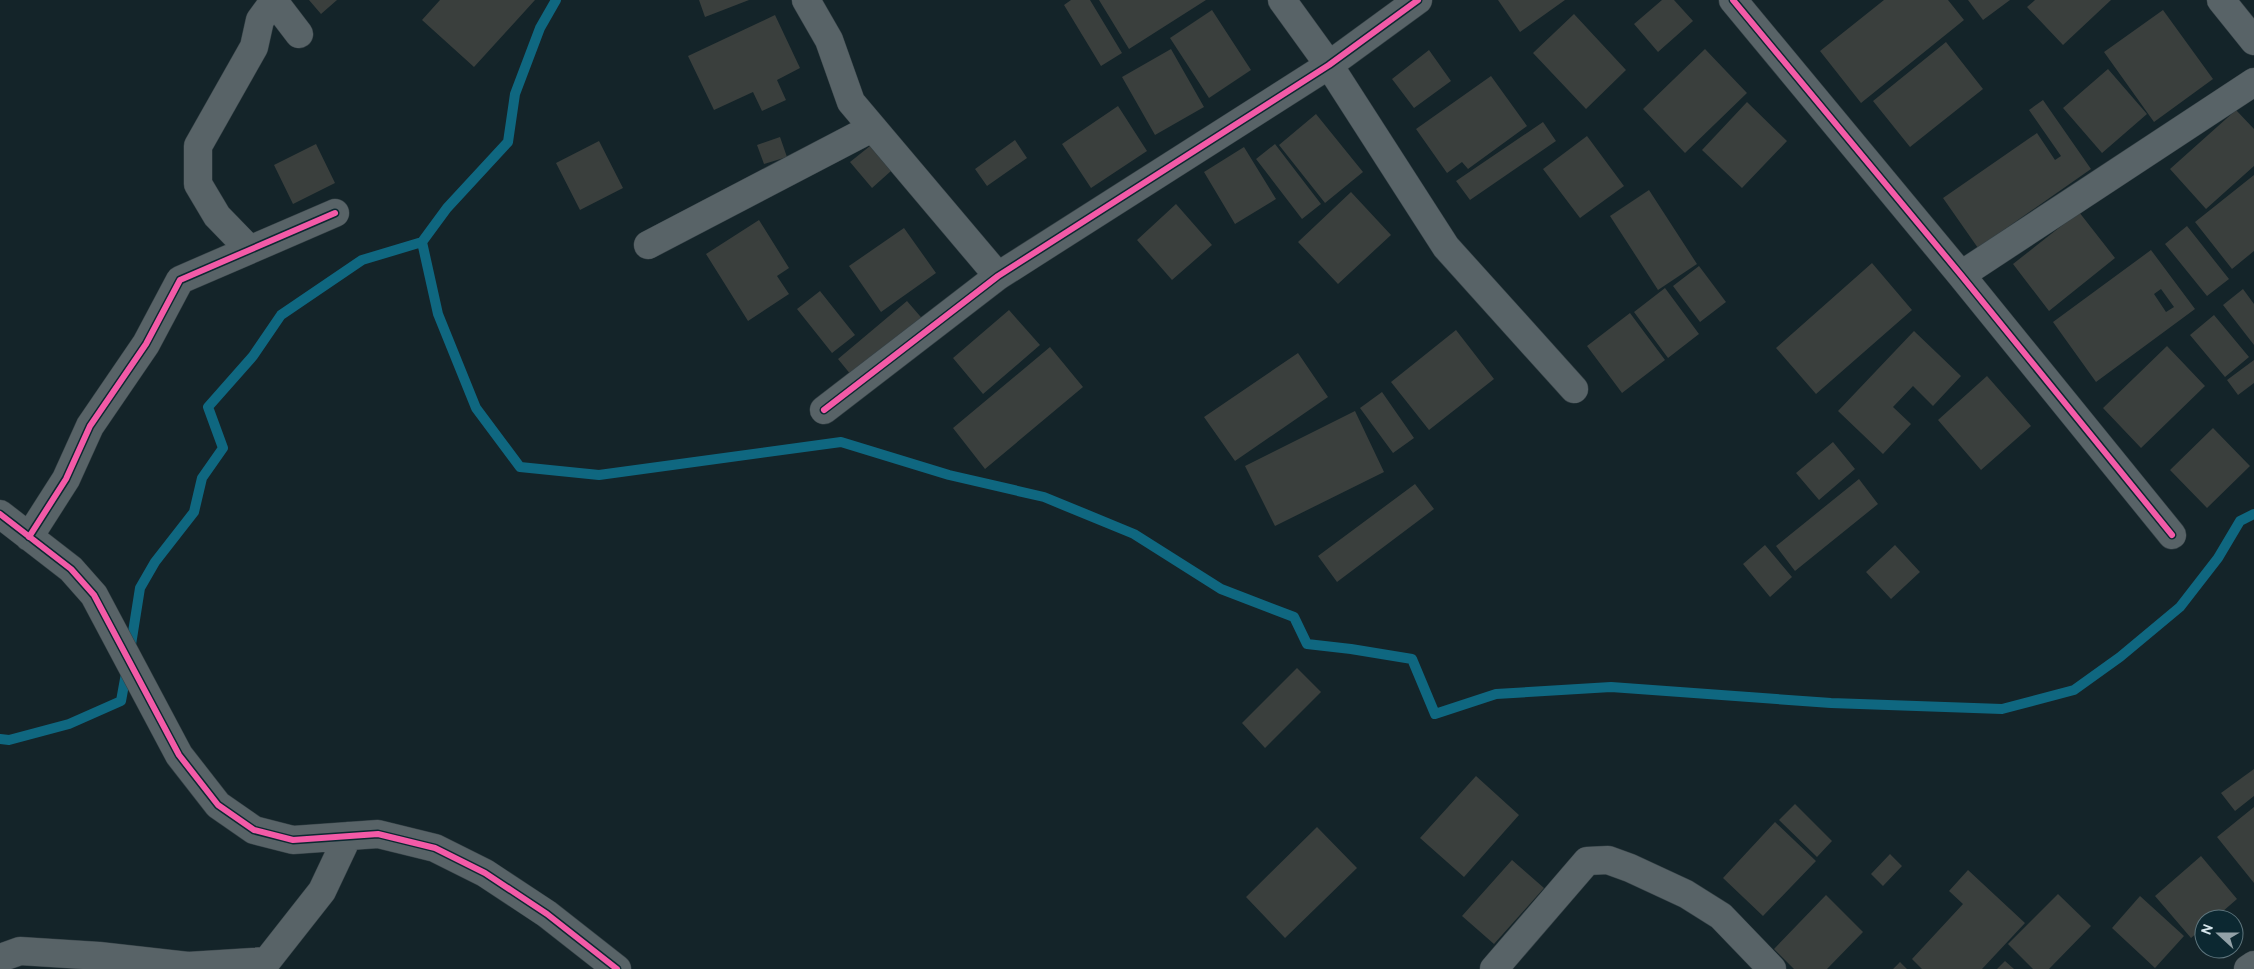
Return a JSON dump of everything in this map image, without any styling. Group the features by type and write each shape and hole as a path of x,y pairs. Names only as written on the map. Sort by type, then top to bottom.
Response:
{"street":[{"path":"806,0 829,40 851,102 998,276"},
{"path":"1282,0 1329,65 1446,247 1574,389"},
{"path":"824,410 998,276 1329,65 1418,0"},
{"path":"1733,0 1961,275 2172,535"},
{"path":"2221,0 2254,41"},
{"path":"249,249 217,216 198,184 198,146 254,47 260,20 274,1 299,34"},
{"path":"1961,275 2254,82"},
{"path":"648,245 872,128"},
{"path":"29,537 66,479 90,426 146,344 180,280 335,213"},
{"path":"0,514 71,569 94,595 179,755 218,805 254,830 293,840 378,834 435,848 485,872 547,914 617,969"},
{"path":"0,958 20,951 99,956 188,966 267,962 322,891 348,836"},
{"path":"1494,969 1587,861 1608,860 1678,890 1721,916 1772,969"},
{"path":"2248,969 2254,965"}],"building":[{"path":"309,0 337,0 321,14"},
{"path":"440,0 535,0 474,67 422,20"},
{"path":"699,0 749,0 705,17"},
{"path":"1071,0 1090,0 1122,53 1101,66 1064,5"},
{"path":"1099,0 1206,0 1129,49"},
{"path":"1498,0 1565,0 1520,32"},
{"path":"1662,0 1674,0 1693,21 1658,52 1634,24"},
{"path":"1884,0 1948,0 1964,20 1861,103 1820,51"},
{"path":"1968,0 2010,0 1983,20"},
{"path":"2035,0 2111,0 2063,45 2027,7"},
{"path":"1212,10 1251,70 1209,98 1170,38"},
{"path":"2163,10 2213,79 2154,122 2104,52"},
{"path":"1574,14 1626,70 1586,109 1533,53"},
{"path":"775,15 800,68 777,80 786,100 762,111 753,92 714,110 688,56"},
{"path":"1946,42 1983,89 1910,147 1873,101"},
{"path":"1171,49 1204,107 1155,135 1122,77"},
{"path":"1705,49 1747,93 1685,153 1643,109"},
{"path":"1429,50 1451,81 1414,108 1392,79"},
{"path":"2108,69 2147,114 2102,153 2063,108"},
{"path":"1491,76 1527,126 1468,169 1462,162 1447,173 1416,129"},
{"path":"2043,100 2091,169 1978,248 1943,198 2037,133 2055,160 2061,156 2029,110"},
{"path":"1747,102 1787,141 1742,188 1702,150"},
{"path":"1118,106 1147,151 1091,188 1062,144"},
{"path":"2236,110 2254,129 2254,166 2206,209 2170,169"},
{"path":"1316,114 1363,172 1325,203 1279,145"},
{"path":"1543,122 1556,141 1470,200 1456,181"},
{"path":"1587,136 1624,186 1580,218 1543,169"},
{"path":"780,137 787,157 764,164 757,145"},
{"path":"1015,140 1027,158 987,186 975,169"},
{"path":"599,141 623,188 580,210 556,163"},
{"path":"316,144 335,183 293,204 274,165"},
{"path":"1275,144 1321,204 1302,219 1256,159"},
{"path":"870,146 891,171 872,188 850,162"},
{"path":"1244,147 1276,199 1235,224 1204,172"},
{"path":"2254,175 2254,251 2232,269 2195,222"},
{"path":"1649,190 1697,264 1658,290 1610,216"},
{"path":"1351,192 1391,235 1338,284 1298,242"},
{"path":"1176,204 1212,245 1172,280 1137,240"},
{"path":"2079,212 2115,258 2049,311 2013,264"},
{"path":"759,220 789,268 777,276 789,294 748,321 706,254"},
{"path":"2187,226 2229,279 2207,296 2165,244"},
{"path":"904,228 936,273 881,312 849,266"},
{"path":"2151,250 2195,309 2096,382 2053,322","holes":["2161,289 2174,307 2166,312 2154,294"]},
{"path":"1872,263 1912,310 1816,394 1776,348"},
{"path":"1699,266 1726,302 1700,322 1673,286"},
{"path":"1665,288 1699,334 1668,358 1634,312"},
{"path":"2243,289 2254,304 2254,345 2223,305"},
{"path":"820,291 855,335 832,353 797,309"},
{"path":"907,301 926,323 856,381 838,359"},
{"path":"1009,310 1040,345 983,394 953,358"},
{"path":"1630,313 1665,360 1622,393 1587,346"},
{"path":"2214,315 2249,357 2225,377 2190,335"},
{"path":"1456,330 1494,379 1429,430 1391,382"},
{"path":"1914,331 1961,376 1933,406 1913,386 1893,407 1911,424 1883,454 1838,411"},
{"path":"2167,346 2205,386 2141,448 2103,408"},
{"path":"1050,347 1083,387 985,469 953,428"},
{"path":"1298,353 1328,397 1235,461 1204,417"},
{"path":"2254,360 2254,383 2238,395 2227,380"},
{"path":"1987,376 2031,426 1981,470 1938,420"},
{"path":"1382,392 1414,438 1393,453 1360,408"},
{"path":"1355,411 1384,472 1275,526 1245,466"},
{"path":"2213,428 2250,466 2207,508 2170,470"},
{"path":"1833,442 1855,469 1819,500 1796,473"},
{"path":"1859,479 1878,504 1795,571 1776,546"},
{"path":"1415,484 1434,509 1337,582 1318,556"},
{"path":"1765,545 1792,577 1770,597 1743,564"},
{"path":"1895,545 1920,572 1891,599 1866,572"},
{"path":"1297,668 1321,692 1265,748 1242,723"},
{"path":"2254,769 2254,796 2235,811 2221,793"},
{"path":"1476,776 1519,815 1464,877 1420,838"},
{"path":"1795,804 1832,841 1817,857 1779,820"},
{"path":"2254,807 2254,883 2217,837"},
{"path":"1775,822 1816,861 1763,916 1723,878"},
{"path":"1317,827 1357,868 1285,938 1246,897"},
{"path":"1890,854 1902,866 1883,886 1871,874"},
{"path":"2201,856 2237,899 2226,909 2194,909 2194,935 2191,938 2155,896"},
{"path":"1512,860 1544,888 1494,944 1462,916"},
{"path":"1968,870 2025,923 1982,969 1922,969 1912,959 1963,904 1949,891"},
{"path":"2058,894 2091,926 2049,969 2033,969 2008,944"},
{"path":"1826,895 1863,932 1827,969 1794,969 1774,949"},
{"path":"2140,896 2184,936 2155,968 2112,928"},
{"path":"2005,961 2014,969 1997,969"},
{"path":"1900,962 1907,969 1893,969"}],"waterway":[{"path":"130,651 140,588 155,562 194,512 202,478 223,448 208,407 253,356 281,315 362,260 422,242 447,208 508,142 515,94 540,28 556,0"},
{"path":"422,242 438,314 476,408 520,467 599,475 841,442 949,475 1044,497 1134,534 1221,589 1294,617 1307,644 1412,659 1435,714 1496,694 1611,687 1831,703 2002,709 2074,690 2120,657 2180,607 2218,558 2240,521 2254,514"},
{"path":"0,739 9,740 69,724 121,701 127,668"}],"cycle path":[{"path":"824,410 998,276 1329,65 1418,0"},
{"path":"1733,0 1961,275 2172,535"},
{"path":"29,537 66,479 90,426 146,344 180,280 335,213"},
{"path":"0,514 71,569 94,595 179,755 218,805 254,830 293,840 378,834 435,848 485,873 547,914 617,969"}]}
